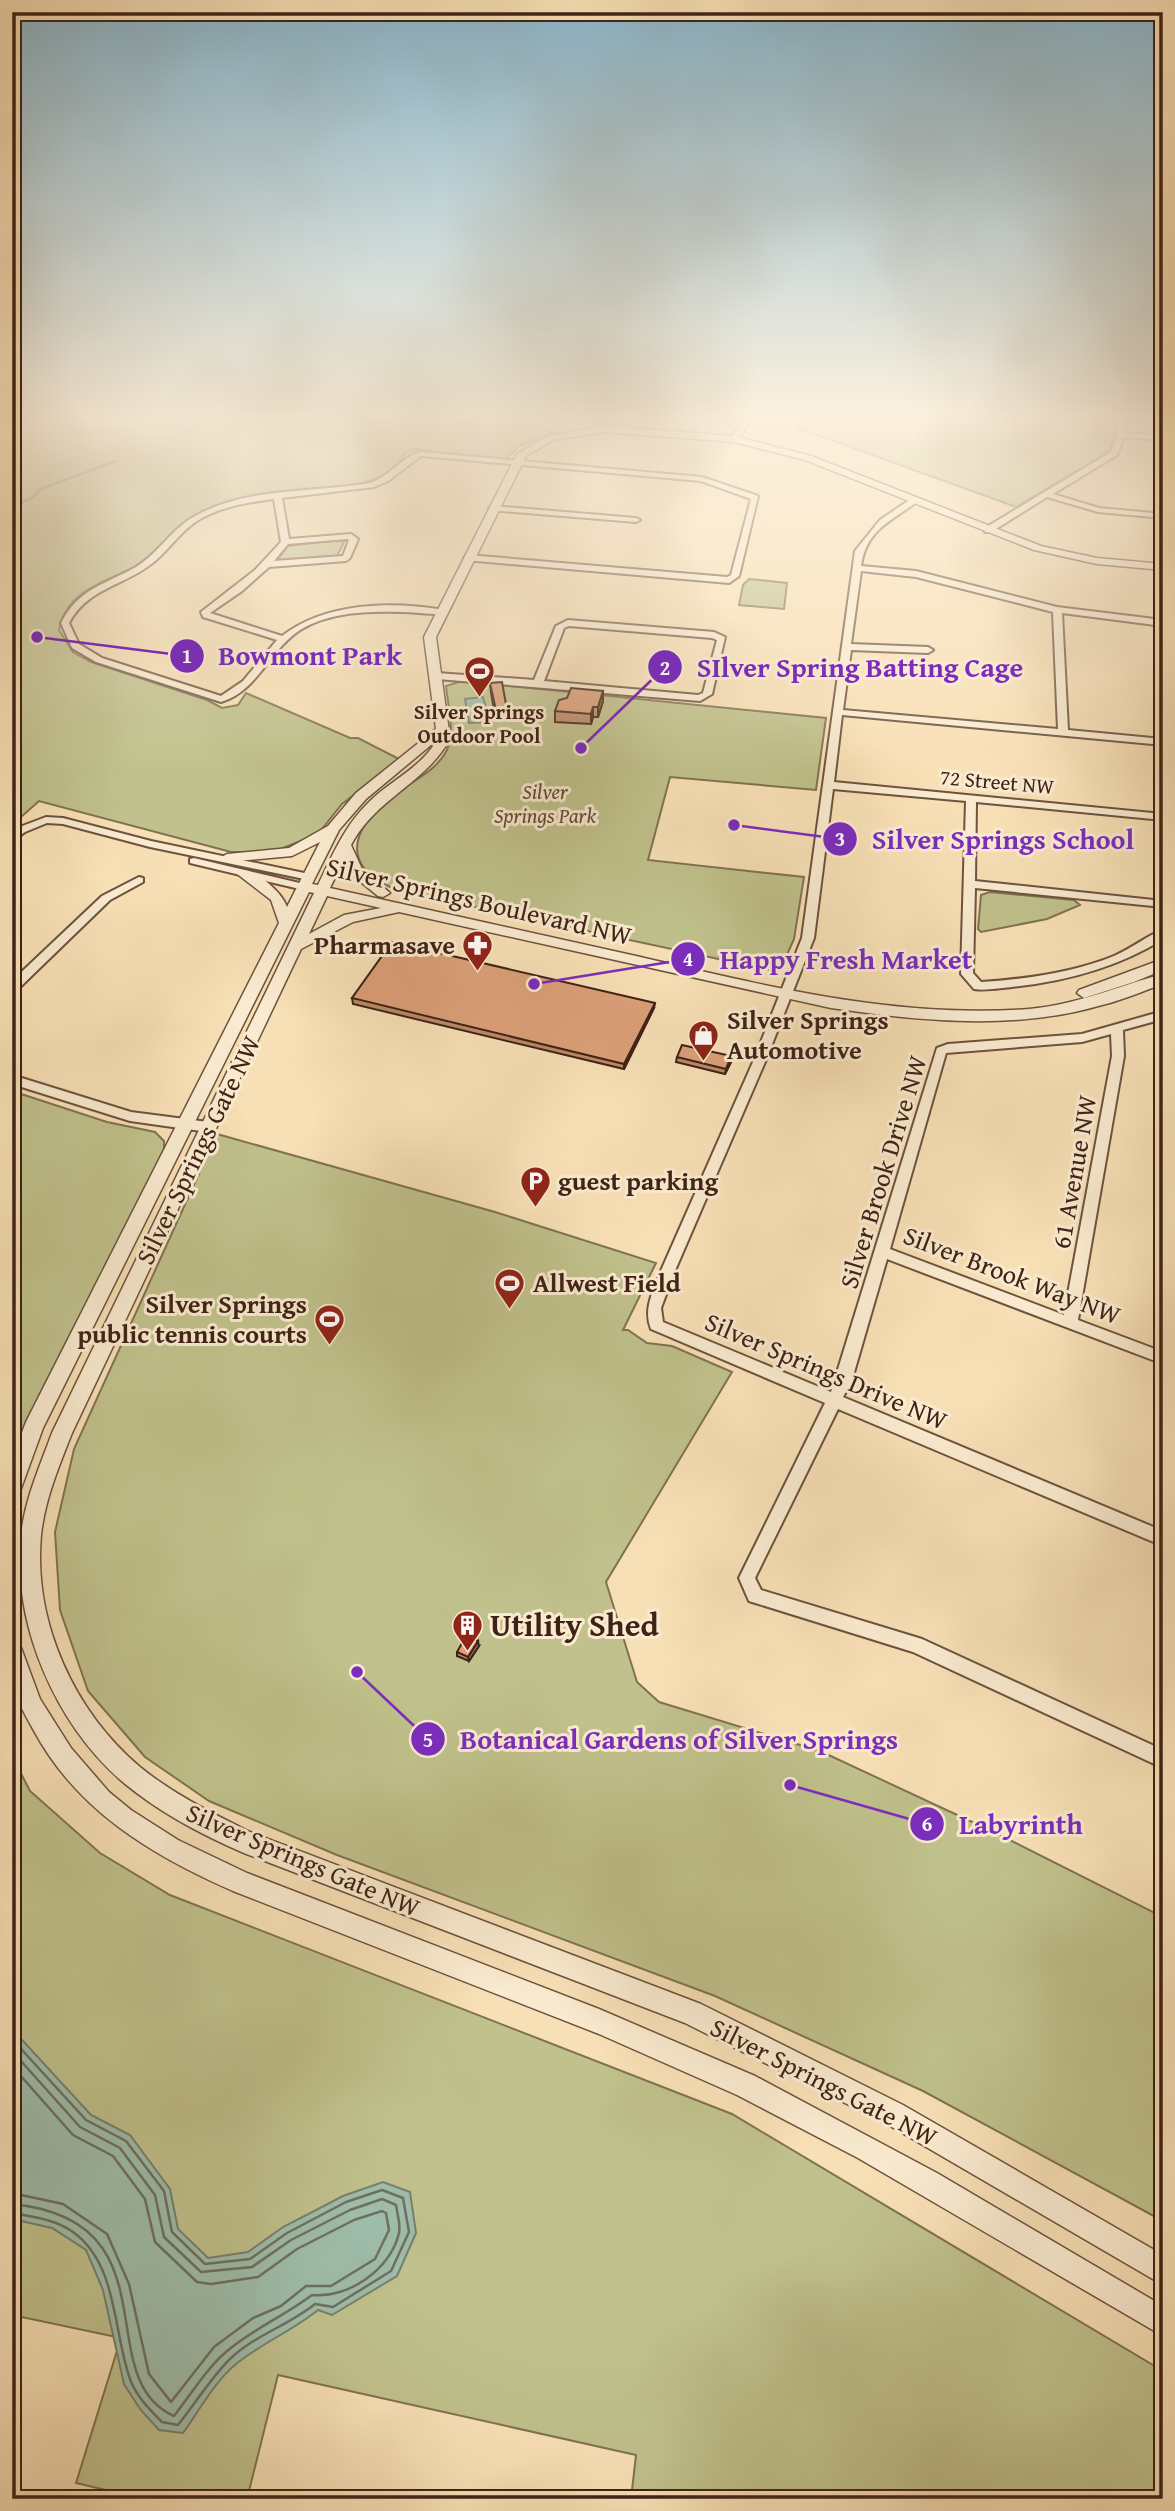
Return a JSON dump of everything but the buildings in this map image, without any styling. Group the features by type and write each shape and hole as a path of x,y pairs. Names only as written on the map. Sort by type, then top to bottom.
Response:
{"street":[{"path":"176,536 140,568 83,596 71,610 65,623 75,646 99,660 221,699 234,696 284,639 303,627 354,612 400,608 441,612"},
{"path":"284,536 285,542 270,564 252,580 205,612 206,615 284,639"},
{"path":"285,542 346,536"},
{"path":"270,564 346,558 354,539 348,536"},
{"path":"441,731 437,676 430,643 441,612 479,536"},
{"path":"468,558 729,580 735,576 745,536"},
{"path":"788,988 808,938 856,568 859,551 867,536"},
{"path":"1007,536 1066,555 1163,567"},
{"path":"856,568 916,574 1057,610 1163,623"},
{"path":"1057,610 1063,732"},
{"path":"437,676 700,698 707,694 722,639 714,635 568,623 560,626 538,683"},
{"path":"846,648 928,650"},
{"path":"838,712 1163,742"},
{"name":"Silver Springs Gate NW","path":"12,1488 33,1428 196,1126 296,946 345,846 371,806 434,758 443,739 441,731 367,791 333,829 286,923 196,1126 62,1433 38,1500 31,1554 34,1600 46,1649 72,1703 98,1738 128,1772 179,1809 244,1841 692,2013 894,2115 1163,2271"},
{"name":"72 Street NW","path":"828,785 1163,817"},
{"path":"971,800 967,974 978,986 1018,984 1068,975 1110,962 1163,934"},
{"name":"Silver Springs Boulevard NW","path":"34,824 46,820 63,821 150,844 227,858 403,909 788,988 925,1006 1013,1005 1103,988 1163,964"},
{"path":"12,838 34,824"},
{"name":"Silver Springs Boulevard NW","path":"34,824 54,825 243,873 307,882"},
{"path":"227,858 292,852 333,829"},
{"path":"345,846 356,871 383,893"},
{"path":"243,873 277,898 286,923"},
{"path":"12,988 106,898 139,880"},
{"path":"970,884 1163,904"},
{"name":"Silver Springs Boulevard NW","path":"325,886 383,893 901,1014 987,1017 1044,1013 1093,1003 1163,979"},
{"path":"296,946 326,927 349,918 403,909"},
{"name":"Silver Springs Drive NW","path":"788,988 667,1273 654,1308 656,1325 1163,1539"},
{"name":"Silver Brook Drive NW","path":"1163,1015 1082,1038 948,1048 941,1051 883,1252 836,1400 747,1578 755,1596 916,1646 1163,1759"},
{"name":"61 Avenue NW","path":"1070,1323 1118,1056 1117,1030"},
{"path":"12,1079 130,1116 196,1126"},
{"name":"Silver Brook Way NW","path":"883,1252 1163,1358"},
{"name":"Silver Springs Gate NW","path":"12,1652 21,1683 36,1717 59,1751 98,1797 146,1835 232,1880 659,2047 774,2099 1163,2322"}],"green space":[{"path":"12,536 171,536 144,562 89,589 70,605 59,630 73,652 91,662 207,700 222,708 238,705 246,693 350,738 358,738 401,760 342,804 318,834 273,852 231,852 39,801 12,825"},
{"path":"338,540 344,542 337,556 281,561 278,559 288,546"},
{"path":"749,579 787,583 784,609 739,605 743,585"},
{"name":"Silver Springs Park","path":"462,681 826,718 816,790 670,777 648,860 804,877 794,939 782,966 770,970 400,891 370,874 361,864 357,853 363,828 386,801 442,758 450,735 446,686"},
{"path":"990,892 1074,900 1080,905 1047,919 981,932 978,929 981,895"},
{"path":"12,1091 107,1122 155,1132 164,1141 164,1150 12,1457"},
{"path":"217,1134 495,1212 656,1263 623,1330 628,1330 647,1343 672,1346 732,1372 606,1582 637,1682 659,1702 820,1751 998,1834 1163,1917 1163,2221 923,2091 715,1996 337,1855 209,1801 145,1757 88,1691 60,1610 55,1532 74,1449"},
{"path":"12,1756 30,1791 100,1853 170,1895 732,2114 1163,2371 1163,2499 631,2499 636,2455 278,2375 247,2499 144,2499 76,2483 121,2338 12,2315"}],"water":[{"path":"483,697 490,722 469,723 465,699"},
{"path":"12,2029 91,2115 130,2135 170,2189 178,2229 208,2258 248,2252 283,2227 343,2196 383,2182 410,2192 416,2233 397,2276 332,2315 318,2310 236,2364 221,2379 183,2433 159,2430 140,2409 124,2384 103,2290 86,2250 52,2228 12,2219"}],"place":[{"name":"Bowmont Park","path":"37,637"},
{"name":"Silver Springs Outdoor Pool","path":"479,699"},
{"name":"SIlver Spring Batting Cage","path":"581,748"},
{"name":"Silver Springs School","path":"734,825"},
{"name":"Pharmasave","path":"478,972"},
{"name":"Happy Fresh Market","path":"534,984"},
{"name":"Silver Springs Automotive","path":"704,1062"},
{"name":"guest parking","path":"535,1208"},
{"name":"Allwest Field","path":"510,1310"},
{"name":"Silver Springs public tennis courts","path":"330,1346"},
{"name":"Utility Shed","path":"467,1652"},
{"name":"Botanical Gardens of Silver Springs","path":"357,1672"},
{"name":"Labyrinth","path":"790,1785"}]}
